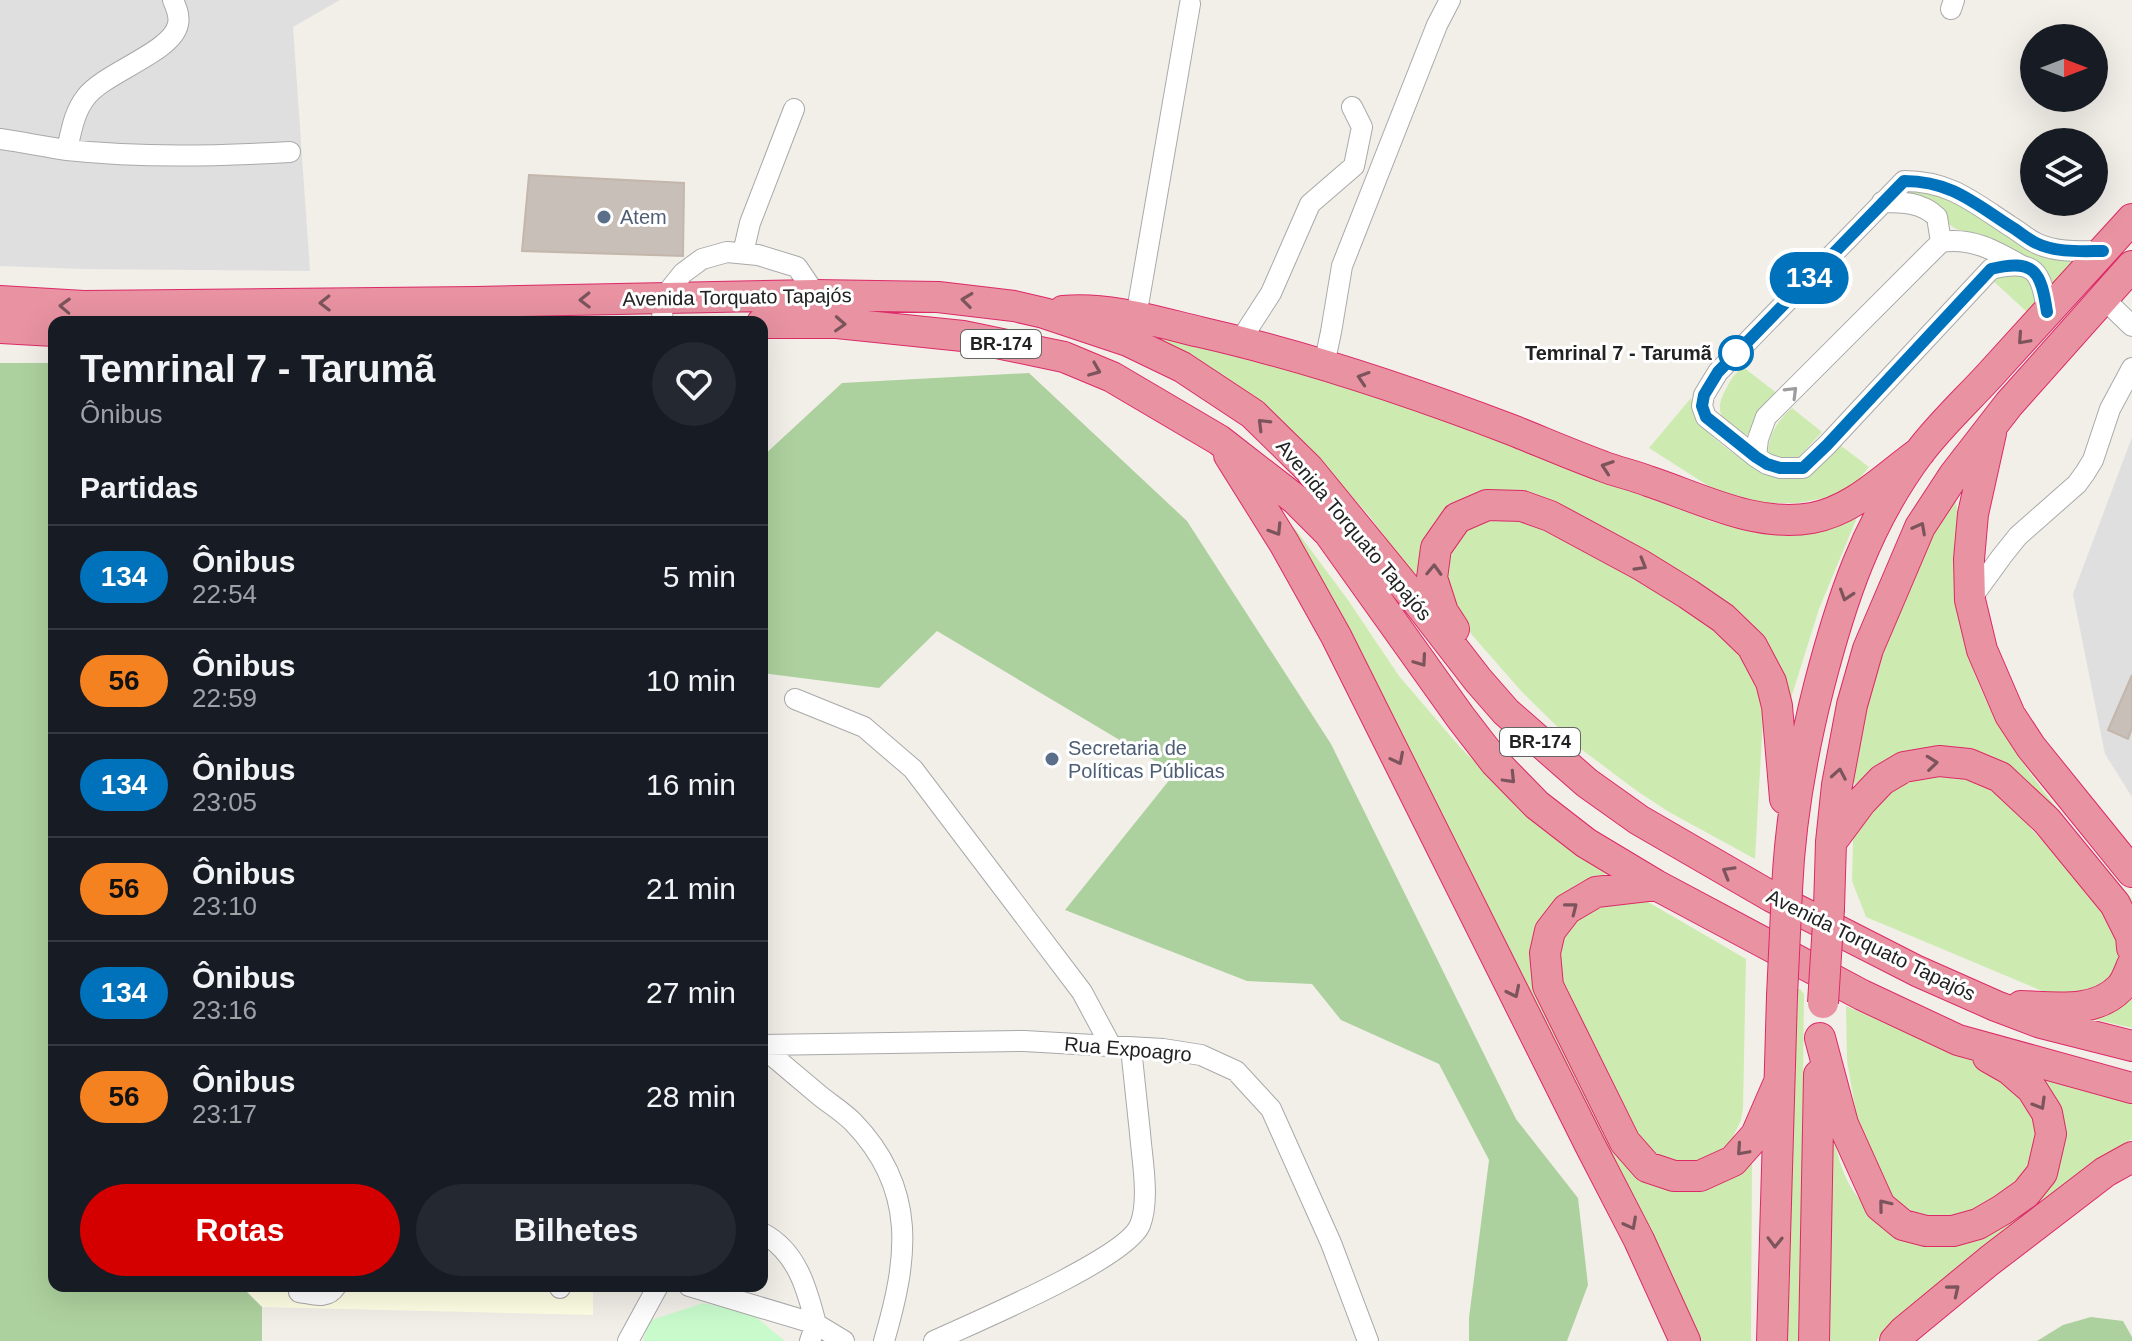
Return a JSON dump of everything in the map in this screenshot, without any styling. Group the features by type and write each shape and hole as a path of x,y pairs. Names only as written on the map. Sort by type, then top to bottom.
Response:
{"highway":[{"path":"1772,1341 1789,848 1811,720 1831,639 1874,524 1920,452 2132,219"},
{"path":"1814,1341 1820,1038 1831,842 1837,785 1868,649 1920,527 1954,475 2025,384 2132,266"},
{"name":"Avenida Torquato Tapajós","path":"0,301 84,306 662,310 816,295 938,297 1014,306 1128,341 1182,367 1253,414 1309,469 1506,712 1587,783 1639,820 1772,897 1917,971 2041,1023 2132,1046"},
{"path":"1044,313 1085,309 1110,311 1240,341 1419,396 1604,467 1703,501 1769,518 1813,518 1844,506 1867,493 1920,452"},
{"name":"Avenida Torquato Tapajós","path":"768,323 837,323 963,336 1064,357 1112,377 1219,440 1295,499 1329,533 1495,762 1537,805 1586,843 1656,885 1862,995 1958,1040 2132,1088"},
{"path":"0,328 48,331"},
{"path":"1993,424 1973,514 1969,559 1970,600 1982,650 2010,715 2031,747 2132,872"},
{"path":"1219,440 1284,543 1336,636 1639,1240 1685,1341"},
{"path":"1506,712 1443,612 1432,578 1436,548 1457,518 1487,505 1522,506 1550,516 1688,594 1723,618 1752,646 1771,682 1777,706 1789,848"},
{"path":"1831,842 1882,780 1904,767 1939,761 1969,764 2000,777 2047,821 2115,904 2131,936 2132,948"},
{"path":"1656,885 1596,892 1567,909 1550,931 1545,953 1548,986 1625,1142 1647,1167 1674,1176 1700,1176 1733,1161 1756,1135 1779,1082"},
{"path":"1996,1006 2073,1007 2099,1003 2122,986 2132,965"},
{"path":"1820,1038 1843,1124 1880,1206 1903,1225 1926,1231 1953,1231 1978,1224 2026,1193 2042,1173 2051,1134 2047,1113 2032,1089 2009,1069 1958,1040"},
{"path":"1895,1341 1989,1261 2105,1172 2132,1157"}],"street":[{"path":"67,150 74,119 85,97 118,71 166,43 175,32 178,16 173,0"},
{"path":"1324,365 1342,266 1437,25 1450,0"},
{"path":"1136,317 1190,4"},
{"path":"1240,341 1271,293 1310,204 1354,166 1362,127 1352,107"},
{"path":"743,253 750,223 794,109"},
{"path":"0,139 67,150 197,155 290,152"},
{"path":"2023,266 1991,269 1803,468 1780,468 1756,457 1706,417 1702,406 1708,387 1718,372 1904,181 1924,181 1948,187 2035,243 2065,250 2103,251"},
{"path":"1882,202 1905,202 1929,209 1937,217 1941,242"},
{"path":"1756,457 1758,439 1766,417 1941,242 1956,239 1980,244 2031,269 2042,281 2047,312"},
{"path":"662,310 683,273 702,259 727,252 758,255 797,267 816,295"},
{"path":"2103,298 2132,326"},
{"path":"1970,600 2018,536 2077,484 2085,473 2093,460 2110,409 2132,368"},
{"path":"795,699 864,727 913,769 1121,1047 1143,1170 1144,1208 1140,1226 1131,1239 1098,1262 934,1341"},
{"name":"Rua Expoagro","path":"768,1046 1024,1041 1163,1049 1201,1055 1236,1071 1271,1109 1331,1243 1368,1341"},
{"path":"768,1051 851,1120 871,1142 894,1182 903,1224 902,1266 884,1341"},
{"path":"768,1236 777,1241 803,1278 813,1326"},
{"path":"299,1292 325,1296 331,1292"},
{"path":"628,1341 655,1292"},
{"path":"708,1292 813,1326 844,1341"}],"shaded area":[{"path":"0,0 340,0 293,27 310,271 0,266"},
{"path":"2132,437 2132,797 2105,754 2073,594"},
{"path":"247,1292 593,1292 593,1315 262,1307"}],"green space":[{"path":"1905,185 1920,186 2080,258 2052,289 2048,274 2034,260 1987,237 1956,229 1947,223 1944,209 1930,199 1905,195"},
{"path":"1998,272 2029,274 2040,304 2029,314 1989,277"},
{"path":"1148,334 1328,375 1713,522 1734,527 1861,508 1819,609 1786,714 1774,668 1537,498 1424,542 1416,580 1371,518 1321,461 1186,355"},
{"path":"0,363 48,363 48,1292 247,1292 262,1307 262,1341 0,1341"},
{"path":"1743,367 1778,394 1747,435 1726,423 1720,411 1728,385"},
{"path":"1029,373 1187,521 1331,744 1516,1119 1578,1198 1588,1285 1567,1341 1469,1341 1469,1318 1489,1160 1439,1064 1341,1020 1312,984 1247,981 1065,910 1175,773 937,631 879,688 768,674 768,451 842,383"},
{"path":"1691,398 1697,417 1710,434 1740,458 1769,474 1840,445 1869,467 1856,483 1839,495 1799,503 1741,500 1710,487 1649,448"},
{"path":"1792,408 1822,432 1795,461 1787,461 1768,455 1768,448 1775,428"},
{"path":"1953,493 1957,508 1954,559 1957,596 1973,669 2008,740 2056,807 2132,899 2132,913 2014,777 1881,765 1855,784 1849,778 1870,687 1899,604"},
{"path":"1523,514 1698,613 1735,641 1761,692 1763,719 1755,859 1669,812 1577,746 1522,692 1458,619 1449,601 1444,558 1469,522"},
{"path":"1281,520 1296,530 1399,676 1459,746 1487,774 1613,873 1576,885 1553,908 1537,931 1625,1158 1742,1171 1752,1162 1751,1341 1697,1341"},
{"path":"1958,773 1997,791 2113,919 2121,952 2119,963 2114,973 2091,994 2047,993 1866,917 1852,881 1853,840 1858,825 1901,781"},
{"path":"1643,899 1746,959 1741,1120 1731,1141 1713,1156 1692,1163 1669,1162 1641,1145 1557,975 1560,939 1582,909"},
{"path":"2132,987 2132,1028 2093,1019 2104,1014"},
{"path":"1794,989 1800,989 1804,994 1800,1341 1784,1341"},
{"path":"1846,1006 1994,1070 2032,1111 2037,1134 2031,1162 2016,1186 1983,1211 1941,1218 1914,1212 1890,1197 1865,1142 1856,1113 1847,1061"},
{"path":"2031,1073 2132,1098 2132,1139 2096,1161 1889,1325 1876,1341 1826,1341 1827,1140 1834,1139 1846,1178 1864,1204 1886,1218 1935,1239 2050,1173"},
{"path":"703,1303 751,1313 785,1341 643,1341 649,1321"},
{"path":"2091,1317 2123,1321 2132,1341 2037,1341 2063,1325"}],"building":[{"name":"Atem","path":"529,175 684,183 683,256 522,251"},
{"path":"2132,675 2132,728 2128,739 2108,730"}],"bus line":[{"name":"134","path":"2047,312 2042,281 2031,269 2004,266 1991,269 1803,468 1780,468 1767,464 1706,417 1702,406 1704,395 1718,372 1904,181 1924,181 1948,187 2035,243 2065,250 2103,251"}],"place":[{"name":"Atem","path":"604,217"},
{"name":"Temrinal 7 - Tarumã","path":"1736,353"},
{"name":"Secretaria de Políticas Públicas","path":"1052,759"}]}
